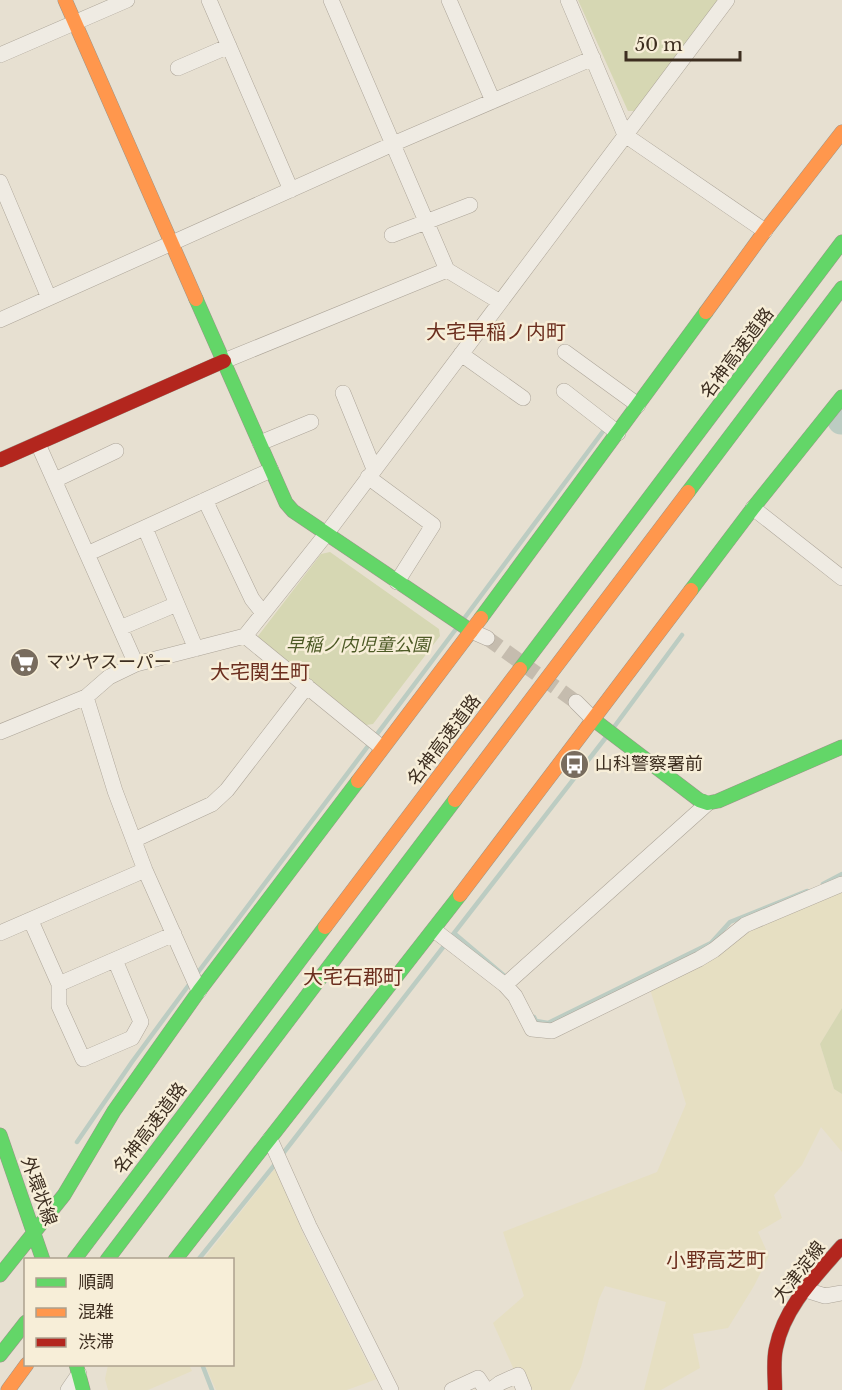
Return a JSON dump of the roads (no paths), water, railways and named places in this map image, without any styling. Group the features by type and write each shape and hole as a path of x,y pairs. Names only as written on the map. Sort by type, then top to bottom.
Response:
{"main road":[{"path":"65,0 286,503 293,511 471,631"},
{"path":"0,1275 64,1195 114,1111 199,991 381,747 471,631 765,231 842,132"},
{"name":"名神高速道路","path":"76,1258 842,242"},
{"path":"109,1258 842,288"},
{"path":"0,460 224,361"},
{"path":"177,1258 270,1139 443,937 594,720 753,508 842,397"},
{"path":"594,720 699,800 708,803 718,801 842,747"},
{"name":"外環状線","path":"0,1136 42,1258"},
{"name":"大津淀線","path":"775,1390 776,1349 781,1330 793,1306 842,1246"},
{"path":"0,1355 24,1325"},
{"path":"8,1390 26,1366"},
{"path":"80,1368 83,1390"}],"street":[{"path":"0,55 127,0"},
{"path":"209,0 291,190"},
{"path":"332,0 447,270 500,302"},
{"path":"449,0 493,101"},
{"path":"568,0 625,135 765,231"},
{"path":"0,732 86,697 109,677 136,664 245,636 327,533 727,0"},
{"path":"178,68 230,46"},
{"path":"0,320 393,144 593,58"},
{"path":"2,190 50,298"},
{"path":"392,235 470,205"},
{"path":"224,361 447,270"},
{"path":"565,352 638,405"},
{"path":"461,354 523,398"},
{"path":"564,391 618,433"},
{"path":"343,393 371,473 433,525 397,582"},
{"path":"260,443 311,422"},
{"path":"38,444 136,664"},
{"path":"55,480 116,451"},
{"path":"87,554 271,470"},
{"path":"205,500 252,599 263,613"},
{"path":"753,508 842,578"},
{"path":"145,528 196,649"},
{"path":"120,628 177,604"},
{"path":"471,631 488,638"},
{"path":"245,636 381,747"},
{"path":"134,840 212,804 227,790 307,686"},
{"path":"86,697 115,791 145,870 199,991"},
{"path":"576,702 594,720"},
{"path":"505,985 708,803"},
{"path":"0,933 145,870"},
{"path":"443,937 505,985 515,996 532,1029 552,1031 699,959 745,925 842,884"},
{"path":"31,921 59,984 59,1006 83,1059 132,1038 141,1022 115,960"},
{"path":"59,984 174,934"},
{"path":"270,1139 309,1226 391,1390"},
{"path":"806,1290 825,1296 842,1293"},
{"path":"68,1390 80,1368"},
{"path":"491,1390 518,1375 524,1390"},
{"path":"452,1390 478,1378 486,1390"}],"waterway":[{"path":"463,620 604,430"},
{"path":"196,975 456,629"},
{"path":"614,727 682,635"},
{"path":"281,1156 607,736"},
{"path":"823,884 842,874"},
{"path":"534,1017 536,1021 548,1023 711,943 730,922 807,891"},
{"path":"455,934 507,978"},
{"path":"77,1142 191,982"},
{"path":"200,1258 276,1163"},
{"path":"203,1366 212,1390"}],"tunnel":[{"path":"487,638 576,702"}],"place":[{"name":"マツヤスーパー","path":"25,662"},
{"name":"山科警察署前","path":"574,764"}],"district":[{"name":"大宅早稲ノ内町","path":"496,332"},
{"name":"大宅関生町","path":"260,672"},
{"name":"大宅石郡町","path":"353,977"},
{"name":"小野高芝町","path":"716,1260"}],"park label":[{"name":"早稲ノ内児童公園","path":"358,645"}]}
